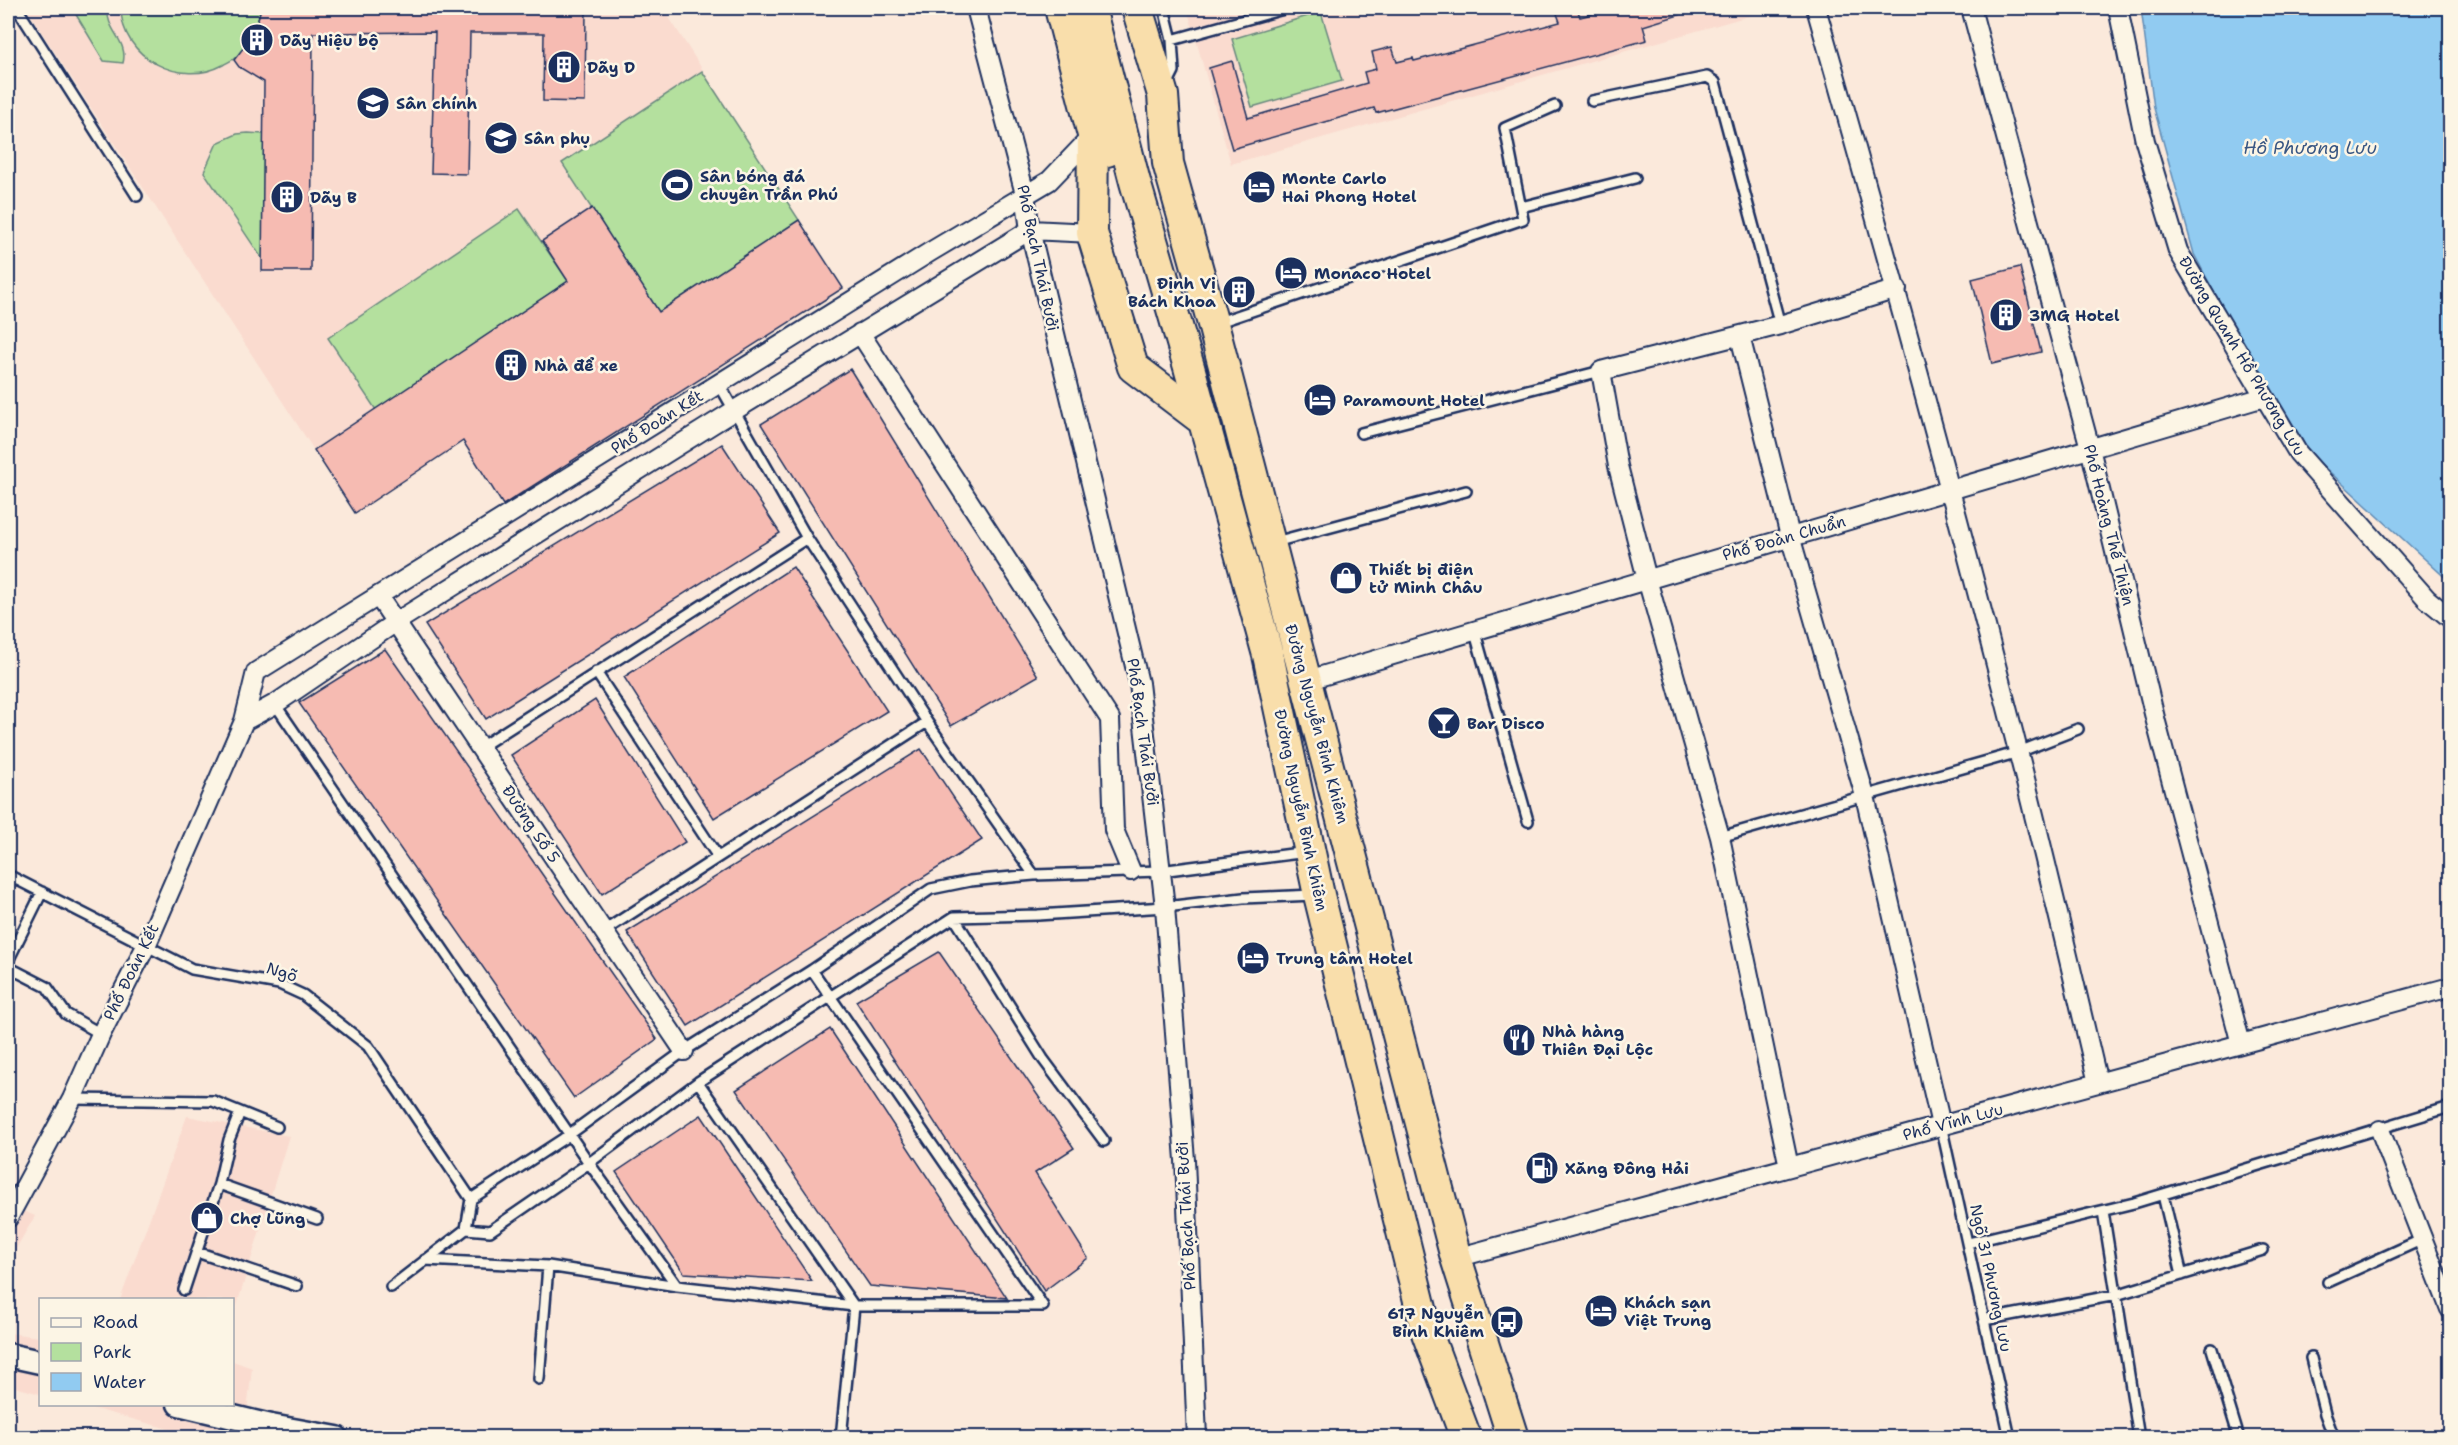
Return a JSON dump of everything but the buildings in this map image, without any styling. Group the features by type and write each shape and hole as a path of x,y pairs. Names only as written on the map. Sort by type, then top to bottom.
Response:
{"highway":[{"path":"1060,8 1093,135 1092,233 1133,367 1204,421"},
{"name":"Đường Nguyễn Bình Khiêm","path":"1090,8 1135,182 1268,655 1319,895 1427,1333 1466,1437"},
{"path":"1118,8 1132,61 1168,163"},
{"name":"Đường Nguyễn Bỉnh Khiêm","path":"1137,8 1163,95 1168,163 1214,324 1456,1258 1513,1437"},
{"path":"1093,135 1135,182"}],"street":[{"name":"Phố Bạch Thái Bưởi","path":"976,8 1025,194 1030,230 1139,683 1164,907 1185,1160 1197,1437"},
{"path":"1816,8 1897,289 2019,752 2098,1083"},
{"name":"Phố Hoàng Thế Thiện","path":"1971,8 2091,448 2156,722 2241,1044"},
{"name":"Đường Quanh Hồ Phương Lưu","path":"2118,8 2145,141 2178,251 2298,453 2427,599 2451,618"},
{"name":"Phố Đoàn Kết","path":"8,1218 72,1100 101,1034 146,946 244,721 256,672 1049,181 1093,135"},
{"name":"Phố Đoàn Kết","path":"244,721 275,704 396,622 735,410 1030,230"},
{"path":"1030,230 1092,233"},
{"path":"1789,1167 1720,837 1647,579 1618,466 1601,371 1780,325 1897,289"},
{"path":"860,333 1110,719 1114,831 1131,871"},
{"path":"1740,336 1790,536 1865,796 1941,1125"},
{"name":"Phố Đoàn Chuẩn","path":"1305,681 1474,629 2264,397"},
{"name":"Đường Số 5","path":"378,596 684,1051"},
{"name":"Phố Vĩnh Lưu","path":"1456,1258 2451,987"},
{"path":"2380,1130 2451,1309"},
{"path":"8,1355 39,1362"},
{"path":"186,1406 270,1432 337,1437"}],"lane":[{"path":"17,8 136,196"},
{"path":"1163,95 1174,71 1172,40 1164,8"},
{"path":"1172,40 1287,8"},
{"path":"1592,101 1707,77 1714,82 1780,325"},
{"path":"1214,324 1523,219 1505,128 1556,106"},
{"path":"1521,207 1635,178"},
{"path":"1360,433 1601,371"},
{"path":"719,384 807,538 927,722 1034,875"},
{"path":"1270,544 1466,491"},
{"path":"479,748 807,538"},
{"path":"1474,629 1528,821"},
{"path":"596,672 718,857"},
{"path":"275,704 589,1163 677,1286"},
{"path":"604,931 927,722"},
{"path":"1720,837 2019,752 2078,729"},
{"path":"466,1229 471,1199 570,1134 684,1051 812,970 931,889 970,881 1034,875 1160,871 1309,852"},
{"name":"Ngõ","path":"8,875 192,969 279,984 303,995 368,1046 471,1199"},
{"path":"8,961 42,892"},
{"path":"391,1287 466,1229 490,1231 589,1163 698,1082 954,917 1038,915 1164,907 1244,898 1319,895"},
{"path":"954,917 1043,1059 1104,1141"},
{"path":"8,967 47,987 66,1014 101,1034"},
{"path":"425,1260 548,1266 677,1286 854,1306 1043,1306 812,970"},
{"path":"698,1082 854,1306 841,1437"},
{"path":"72,1100 213,1101 277,1127"},
{"path":"1968,1243 2163,1195 2451,1107"},
{"path":"184,1290 219,1185 229,1140 240,1112"},
{"name":"Ngõ 31 Phương Lưu","path":"1941,1125 2010,1437"},
{"path":"219,1185 317,1219"},
{"path":"2163,1195 2182,1275"},
{"path":"2103,1211 2139,1437"},
{"path":"2328,1282 2423,1239"},
{"path":"1984,1320 2116,1295 2263,1250"},
{"path":"197,1252 297,1286"},
{"path":"539,1379 548,1266"},
{"path":"2212,1349 2239,1437"},
{"path":"2311,1358 2325,1414 2334,1437"}],"shaded area":[{"path":"26,8 663,8 799,220 355,513"},
{"path":"1187,8 1777,8 1231,164"},
{"name":"Chợ Lũng","path":"187,1116 289,1136 234,1315 234,1298 121,1298"},
{"path":"8,1204 35,1216 8,1262"},
{"path":"8,1333 39,1337 39,1394 8,1385"},
{"path":"234,1361 252,1368 244,1437 198,1437 85,1406 234,1406"}],"green space":[{"path":"72,8 108,8 110,23 123,48 123,63 104,61"},
{"path":"121,8 261,8 261,10 250,40 233,60 207,71 189,73 156,64 142,54 131,41 124,26"},
{"path":"1321,12 1342,81 1252,107 1232,39"},
{"name":"Sân bóng đá chuyên Trần Phú","path":"702,71 799,220 659,312 562,163"},
{"path":"237,134 264,134 263,260 204,172 217,143"},
{"path":"519,209 568,281 376,410 328,338"}],"water":[{"name":"Hồ Phương Lưu","path":"2141,8 2450,8 2450,582 2310,454 2239,339 2194,254 2154,108"}],"place":[{"name":"Dãy Hiệu bộ","path":"257,40"},
{"name":"Dãy D","path":"564,67"},
{"name":"Sân chính","path":"373,103"},
{"name":"Sân phụ","path":"501,138"},
{"name":"Sân bóng đá chuyên Trần Phú","path":"677,185"},
{"name":"Monte Carlo Hai Phong Hotel","path":"1259,187"},
{"name":"Dãy B","path":"287,197"},
{"name":"Monaco Hotel","path":"1291,273"},
{"name":"Định Vị Bách Khoa","path":"1239,292"},
{"name":"3MG Hotel","path":"2006,315"},
{"name":"Nhà để xe","path":"511,365"},
{"name":"Paramount Hotel","path":"1320,400"},
{"name":"Thiết bị điện tử Minh Châu","path":"1346,578"},
{"name":"Bar Disco","path":"1444,723"},
{"name":"Trung tâm Hotel","path":"1253,958"},
{"name":"Nhà hàng Thiên Đại Lộc","path":"1519,1040"},
{"name":"Xăng Đông Hải","path":"1542,1168"},
{"name":"Chợ Lũng","path":"207,1218"},
{"name":"Khách sạn Việt Trung","path":"1601,1311"},
{"name":"617 Nguyễn Bỉnh Khiêm","path":"1507,1322"}]}
